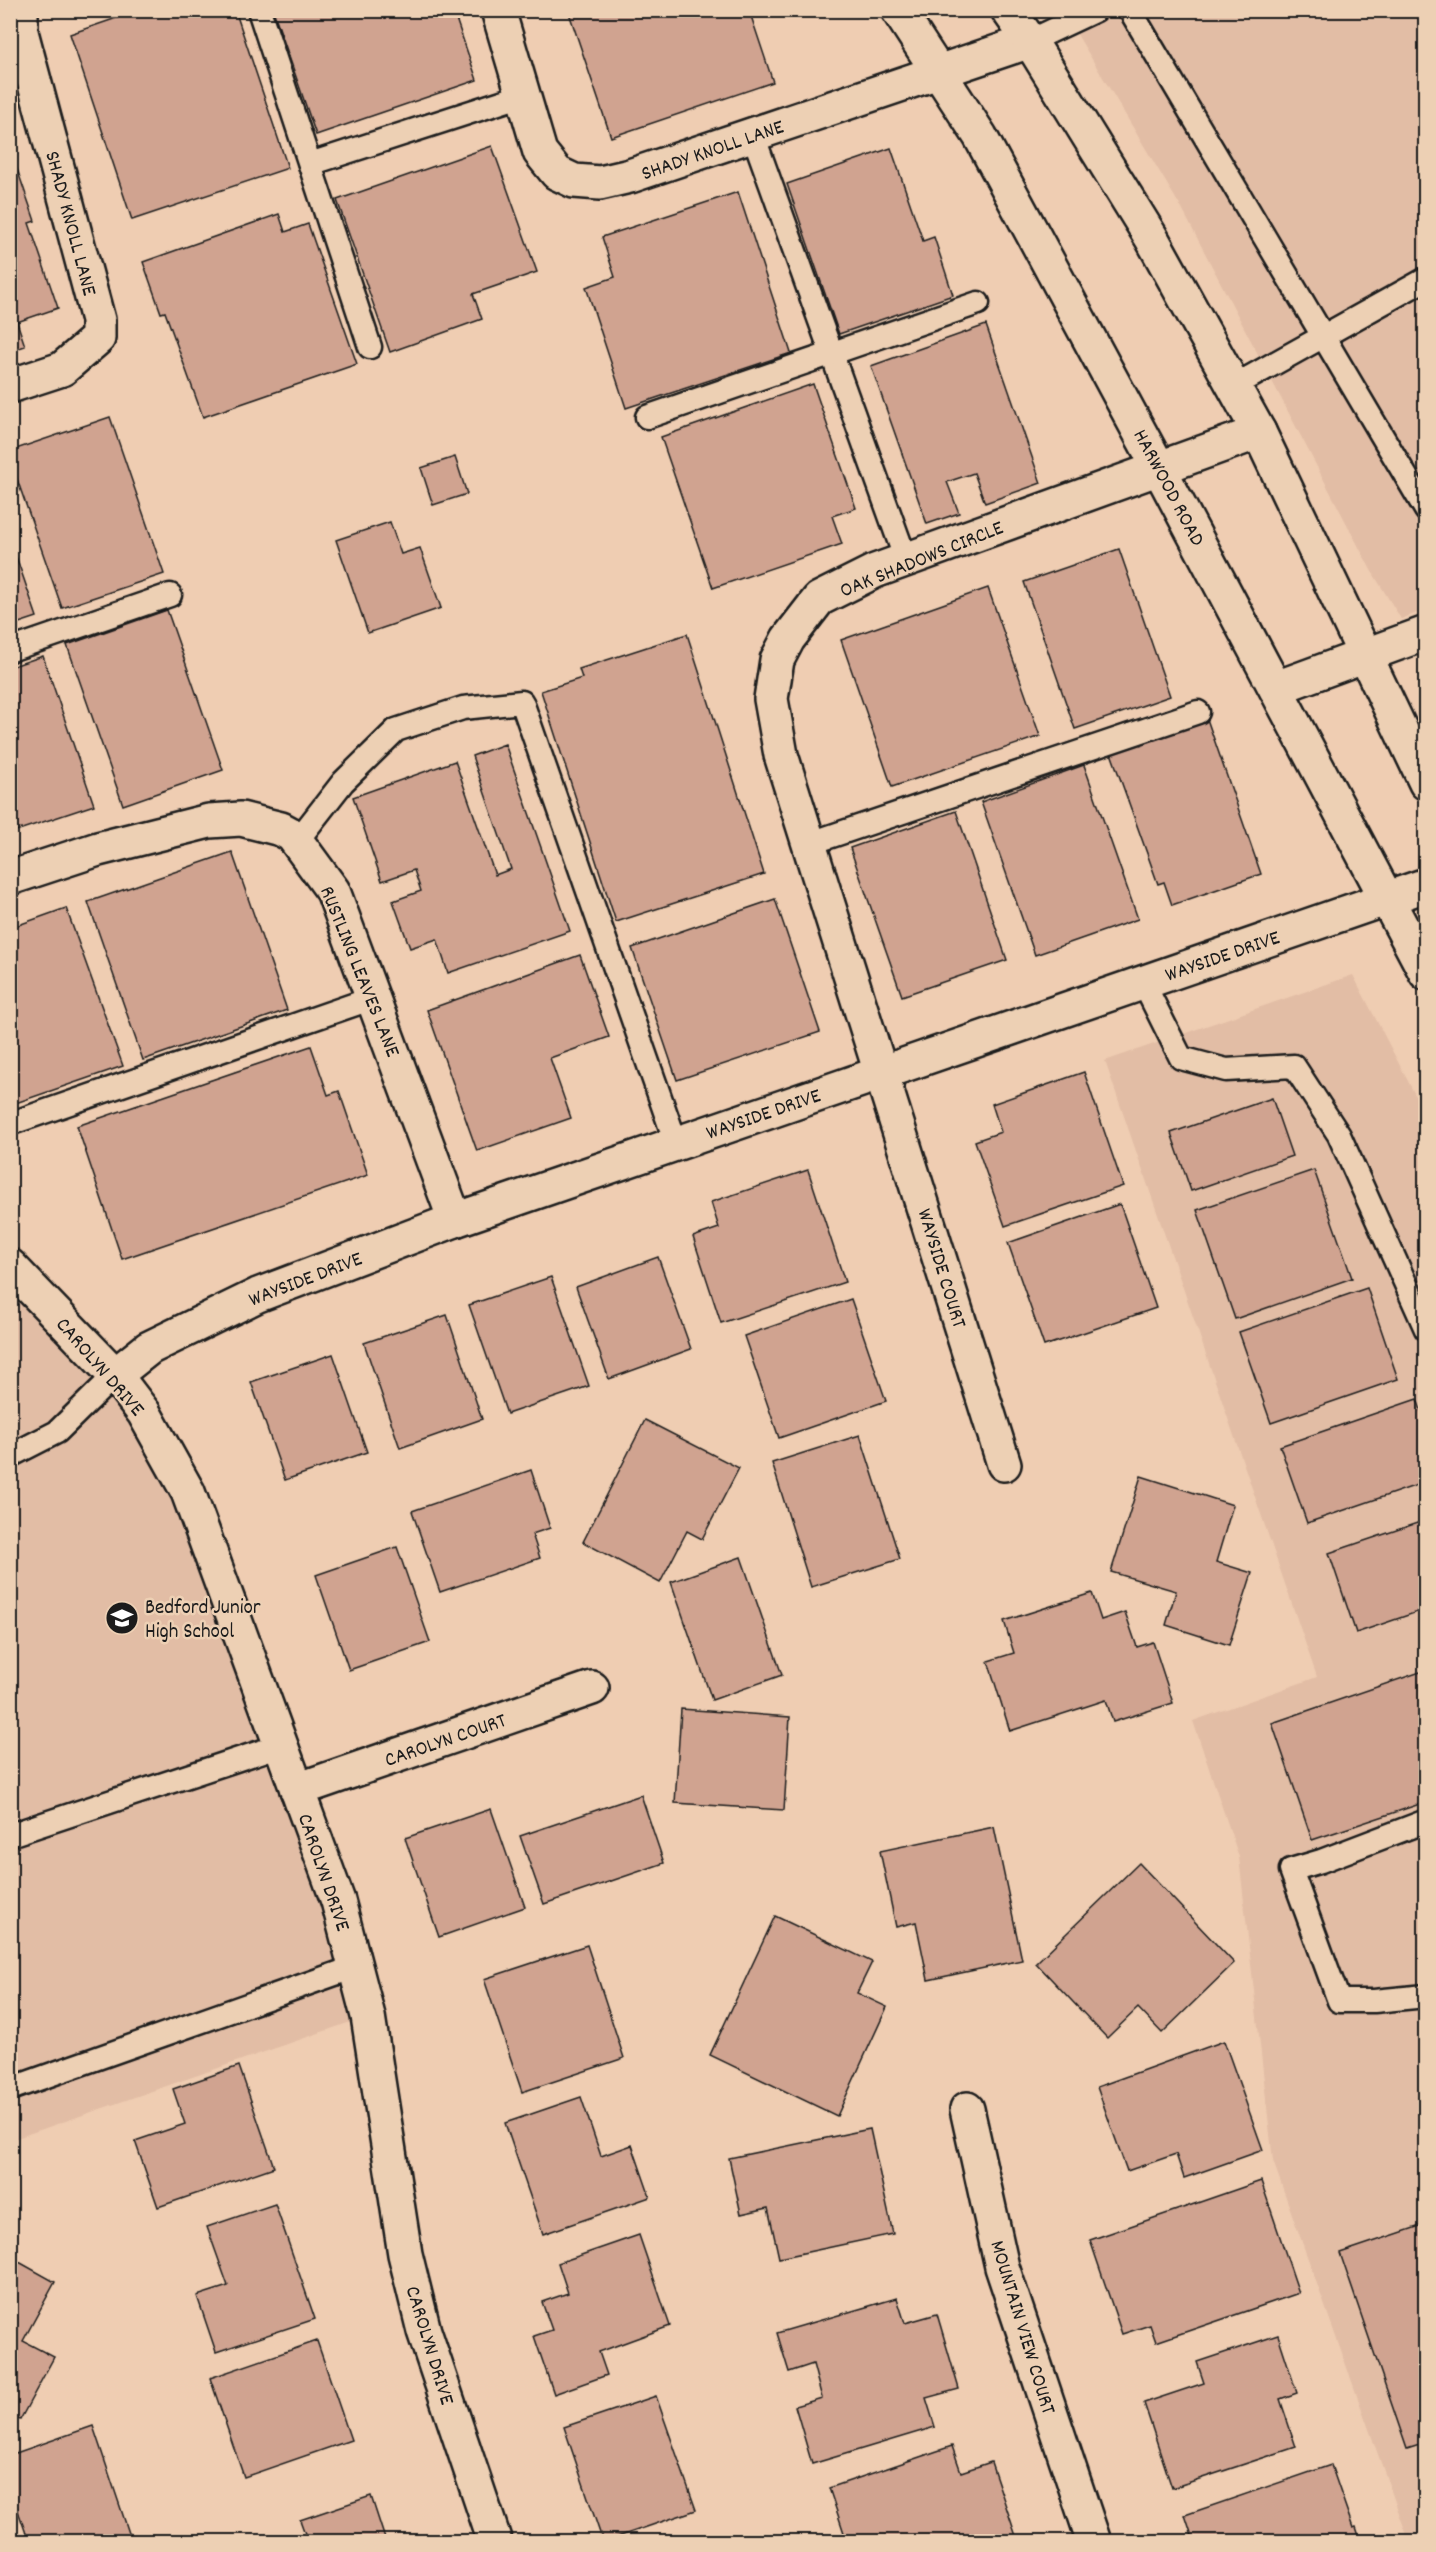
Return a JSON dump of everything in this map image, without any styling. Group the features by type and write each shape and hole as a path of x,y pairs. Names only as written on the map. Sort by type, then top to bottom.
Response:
{"street":[{"name":"SHADY KNOLL LANE","path":"10,386 62,369 98,338 98,320 21,32 21,10"},
{"name":"SHADY KNOLL LANE","path":"498,10 540,152 557,173 574,181 600,183 630,176 1030,41"},
{"name":"HARWOOD ROAD","path":"898,10 940,71 980,136 1276,688 1425,973"},
{"path":"1008,10 1030,41 1151,237 1259,432 1425,783"},
{"name":"OAK SHADOWS CIRCLE","path":"881,1072 781,755 771,699 777,660 788,639 819,599 875,571 1259,432"},
{"path":"1276,688 1425,633"},
{"name":"RUSTLING LEAVES LANE","path":"10,878 98,849 209,821 241,819 281,829 292,835 333,891 455,1220"},
{"name":"WAYSIDE DRIVE","path":"115,1375 149,1348 258,1295 455,1220 1425,885"},
{"name":"WAYSIDE COURT","path":"881,1072 1004,1464"},
{"name":"CAROLYN DRIVE","path":"10,1266 115,1375 144,1413 188,1492 338,1901 368,2016 405,2254 421,2320 495,2541"},
{"name":"CAROLYN COURT","path":"297,1790 592,1688"},
{"name":"MOUNTAIN VIEW COURT","path":"967,2109 1002,2267 1094,2541"}],"lane":[{"path":"259,10 370,348"},
{"path":"1030,41 1096,10"},
{"path":"1130,10 1425,510"},
{"path":"310,164 523,95"},
{"path":"753,135 906,560"},
{"path":"1234,386 1425,279"},
{"path":"647,417 978,303"},
{"path":"10,650 170,595"},
{"path":"297,841 343,782 396,730 463,708 522,702 676,1143"},
{"path":"808,844 1198,712"},
{"path":"1143,982 1181,1058 1226,1070 1294,1066 1339,1135 1425,1329"},
{"path":"12,1123 373,998"},
{"path":"10,1456 57,1432 115,1375"},
{"path":"10,1835 281,1745"},
{"path":"1425,1821 1321,1862 1292,1870 1339,2001 1374,2001 1425,1996"},
{"path":"10,2089 355,1967"}],"shaded area":[{"path":"1063,11 1425,11 1425,610 1401,619 1371,570 1182,209"},
{"path":"1353,975 1425,1114 1425,2541 1409,2541 1273,2161 1239,1857 1193,1721 1317,1677 1105,1061"},
{"name":"Bedford Junior High School","path":"10,1267 144,1413 368,2016 11,2140"}],"building":[{"path":"140,10 235,10 288,168 132,220 70,34"},
{"path":"273,10 453,10 477,80 316,135"},
{"path":"568,10 749,10 773,82 611,137"},
{"path":"492,146 537,272 473,294 482,319 390,352 337,200"},
{"path":"891,148 923,241 934,237 953,295 839,334 787,184"},
{"path":"17,169 35,221 29,223 58,308 17,322 25,346 10,351 10,172"},
{"path":"738,192 791,353 626,408 586,287 615,277 602,237"},
{"path":"279,214 285,232 308,224 357,364 203,417 165,312 161,313 143,262"},
{"path":"986,325 1041,483 985,503 974,473 947,482 959,513 927,524 871,366"},
{"path":"813,384 856,508 832,516 842,544 713,588 661,437"},
{"path":"110,417 164,574 62,608 10,459 10,451"},
{"path":"455,457 467,494 433,505 421,468"},
{"path":"390,522 401,554 420,548 441,608 368,633 336,540"},
{"path":"10,539 37,617 10,626"},
{"path":"1119,549 1170,696 1075,729 1024,582"},
{"path":"988,588 1040,736 892,787 841,640"},
{"path":"167,610 223,770 123,805 67,645"},
{"path":"687,634 764,874 616,922 541,691 582,678 579,669"},
{"path":"43,656 94,805 10,833 10,667"},
{"path":"1207,719 1261,874 1172,905 1164,882 1158,884 1111,753"},
{"path":"505,744 570,931 448,973 437,939 410,948 393,901 421,891 414,870 382,881 353,797 455,761 495,875 511,869 472,756"},
{"path":"1084,765 1138,919 1035,955 981,802"},
{"path":"956,811 1007,960 902,996 850,848"},
{"path":"232,852 287,1010 143,1060 88,902"},
{"path":"775,899 820,1032 677,1080 632,948"},
{"path":"66,908 123,1066 10,1105 10,928"},
{"path":"580,955 609,1037 550,1058 571,1118 477,1151 427,1010"},
{"path":"311,1046 328,1095 339,1091 368,1175 122,1259 77,1126"},
{"path":"1084,1072 1123,1186 1005,1226 975,1141 1001,1132 992,1104"},
{"path":"1272,1098 1292,1156 1191,1191 1171,1133"},
{"path":"808,1170 845,1282 721,1323 693,1237 719,1228 711,1202"},
{"path":"1314,1170 1352,1278 1235,1319 1197,1210"},
{"path":"1120,1204 1156,1308 1044,1346 1008,1243"},
{"path":"658,1257 691,1349 609,1379 576,1287"},
{"path":"551,1277 589,1386 507,1414 469,1305"},
{"path":"1367,1288 1398,1379 1271,1423 1239,1332"},
{"path":"851,1299 886,1401 779,1438 744,1336"},
{"path":"447,1315 482,1419 400,1448 364,1343"},
{"path":"333,1354 367,1452 285,1480 251,1382"},
{"path":"1417,1399 1426,1425 1426,1482 1307,1523 1280,1446"},
{"path":"645,1420 739,1468 702,1539 687,1531 660,1583 583,1542"},
{"path":"860,1435 900,1559 811,1587 772,1463"},
{"path":"531,1470 550,1528 532,1534 540,1558 440,1592 412,1511"},
{"path":"1141,1476 1233,1505 1216,1562 1252,1573 1229,1645 1166,1625 1176,1591 1111,1572"},
{"path":"1426,1520 1426,1609 1356,1633 1329,1553"},
{"path":"397,1547 430,1642 349,1670 316,1575"},
{"path":"741,1557 782,1675 712,1700 671,1582"},
{"path":"1092,1593 1101,1620 1125,1612 1137,1647 1153,1642 1173,1703 1113,1722 1106,1700 1010,1731 988,1661 1014,1653 1004,1621"},
{"path":"1426,1670 1426,1802 1312,1840 1272,1723"},
{"path":"681,1709 790,1717 784,1810 675,1803"},
{"path":"641,1795 664,1863 544,1904 520,1836"},
{"path":"491,1809 525,1907 439,1937 405,1838"},
{"path":"994,1827 1022,1960 928,1980 916,1922 896,1927 880,1851"},
{"path":"1139,1863 1234,1963 1162,2033 1138,2008 1107,2038 1036,1963"},
{"path":"775,1916 872,1962 857,1993 887,2007 837,2116 710,2055"},
{"path":"587,1945 624,2058 522,2092 484,1979"},
{"path":"1224,2041 1263,2150 1184,2178 1176,2154 1127,2171 1097,2087"},
{"path":"239,2066 274,2167 158,2207 135,2141 185,2124 173,2089"},
{"path":"581,2097 601,2156 632,2145 650,2197 543,2234 505,2123"},
{"path":"870,2129 893,2234 779,2258 768,2208 741,2214 729,2158"},
{"path":"1261,2181 1299,2293 1156,2342 1150,2325 1122,2334 1090,2240"},
{"path":"275,2204 315,2319 216,2352 197,2296 228,2286 207,2227"},
{"path":"1426,2224 1426,2443 1407,2449 1340,2253"},
{"path":"639,2235 670,2326 599,2352 607,2375 554,2394 534,2336 552,2330 542,2302 568,2293 558,2263"},
{"path":"10,2257 55,2282 23,2341 54,2357 20,2420 10,2415"},
{"path":"897,2298 905,2323 937,2314 959,2389 926,2398 935,2427 812,2464 795,2406 822,2398 813,2364 789,2372 777,2333"},
{"path":"1278,2335 1297,2393 1280,2399 1296,2447 1172,2488 1144,2403 1204,2383 1197,2362"},
{"path":"317,2341 351,2440 244,2477 210,2378"},
{"path":"656,2396 696,2510 603,2542 564,2427"},
{"path":"93,2426 132,2542 29,2542 10,2488 10,2455"},
{"path":"952,2446 961,2472 991,2462 1018,2542 847,2542 829,2488"},
{"path":"1331,2465 1353,2528 1356,2527 1361,2542 1194,2542 1185,2515"},
{"path":"371,2496 386,2542 308,2542 300,2520"}],"place":[{"name":"Bedford Junior High School","path":"122,1618"}]}
